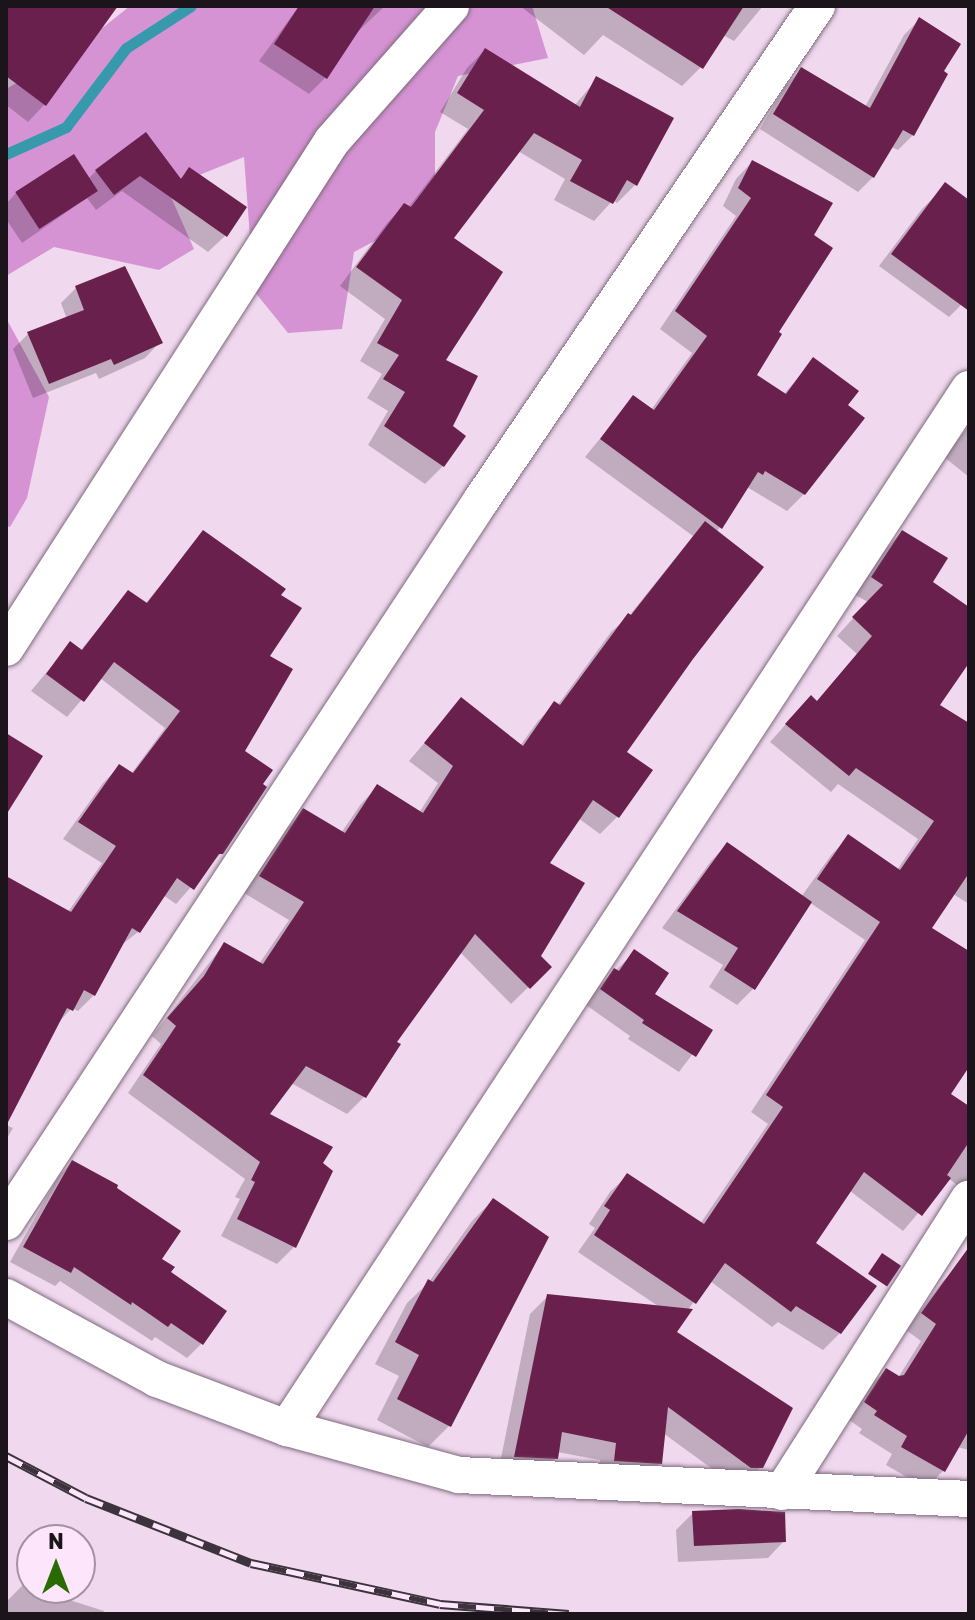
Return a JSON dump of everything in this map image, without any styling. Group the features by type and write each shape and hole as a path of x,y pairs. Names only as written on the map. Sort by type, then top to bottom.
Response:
{"street":[{"path":"6,648 332,141 451,6"},
{"path":"6,1222 473,512 817,6"},
{"path":"287,1428 969,389"},
{"path":"782,1492 969,1198"},
{"path":"6,1297 157,1379 287,1428 459,1475 969,1499"}],"shaded area":[{"path":"130,6 532,6 548,58 458,76 435,132 435,209 354,252 342,329 288,333 254,291 244,157 167,188 194,249 159,270 54,247 6,276 6,89 76,49"},
{"path":"6,318 49,397 27,498 10,527 6,526"}],"building":[{"path":"6,6 118,6 46,106 6,76"},
{"path":"299,6 375,6 327,79 274,44"},
{"path":"605,6 744,6 703,69"},
{"path":"919,17 961,44 944,71 948,74 914,136 903,130 874,178 773,114 801,67 870,108"},
{"path":"485,48 580,107 596,76 674,118 637,186 627,180 613,204 570,181 582,160 534,133 454,238 503,272 446,360 478,376 453,426 466,436 444,467 384,426 405,392 383,379 399,355 377,343 402,300 356,267 404,203 411,207 484,110 457,93"},
{"path":"146,132 181,179 189,167 247,207 227,237 140,176 114,195 95,170"},
{"path":"74,154 98,191 39,229 15,192"},
{"path":"752,160 833,203 814,235 833,248 779,332 782,334 757,375 786,394 813,357 859,391 848,405 865,418 805,495 765,471 763,475 758,472 722,529 600,439 633,395 654,410 707,336 675,311 751,198 738,188"},
{"path":"945,182 969,200 969,311 891,254"},
{"path":"125,266 163,343 114,365 111,359 49,384 27,332 84,310 75,286"},
{"path":"705,521 764,567 627,752 653,770 619,818 593,800 550,863 585,883 541,956 552,967 530,989 475,934 397,1042 401,1044 366,1098 306,1066 270,1114 333,1147 323,1163 333,1171 296,1248 237,1219 255,1182 251,1180 260,1162 143,1075 176,1026 167,1018 204,976 224,942 263,964 304,902 259,876 303,808 345,833 377,784 423,813 453,766 424,743 461,697 523,746 554,701 560,705 628,613 631,615"},
{"path":"203,530 286,589 281,595 302,608 270,656 293,669 245,751 273,770 263,784 267,787 223,854 219,854 194,890 177,878 140,933 132,928 95,996 84,990 73,1011 67,1008 6,1126 6,876 71,912 116,846 78,822 119,764 133,773 180,711 114,662 84,702 46,674 70,641 82,650 128,590 147,603"},
{"path":"902,530 948,558 933,582 969,607 969,663 940,705 969,723 969,873 932,928 969,951 969,1067 951,1094 969,1106 969,1142 947,1175 951,1178 922,1216 864,1172 816,1243 877,1286 841,1334 796,1306 791,1312 725,1263 696,1304 594,1235 610,1210 604,1206 627,1173 704,1224 783,1107 766,1095 880,922 817,879 848,834 900,870 934,821 856,768 849,776 785,724 811,695 817,701 872,636 852,617 883,585 871,577"},
{"path":"6,733 43,756 6,815"},
{"path":"727,842 812,902 755,990 724,970 738,948 677,911"},
{"path":"634,949 669,973 655,994 713,1030 696,1057 642,1023 644,1020 600,989 614,968 619,971"},
{"path":"72,1160 118,1185 117,1188 181,1231 162,1259 175,1267 171,1272 227,1311 203,1345 171,1323 168,1327 132,1302 131,1305 74,1267 71,1273 23,1247"},
{"path":"493,1198 549,1237 451,1427 397,1399 419,1355 395,1342 428,1279 433,1282"},
{"path":"969,1247 969,1430 945,1472 901,1447 907,1436 874,1415 877,1411 864,1402 886,1368 899,1376 904,1375 936,1324 921,1313"},
{"path":"882,1253 901,1266 887,1287 868,1274"},
{"path":"547,1294 693,1309 677,1332 793,1408 763,1468 751,1468 668,1407 662,1464 614,1461 616,1443 562,1432 558,1459 514,1457"},
{"path":"739,1509 785,1512 786,1542 694,1546 692,1511"}],"waterway":[{"path":"6,154 66,127 126,48 191,6"}],"railway":[{"path":"6,1456 86,1498 251,1563 440,1604 569,1614"}]}
